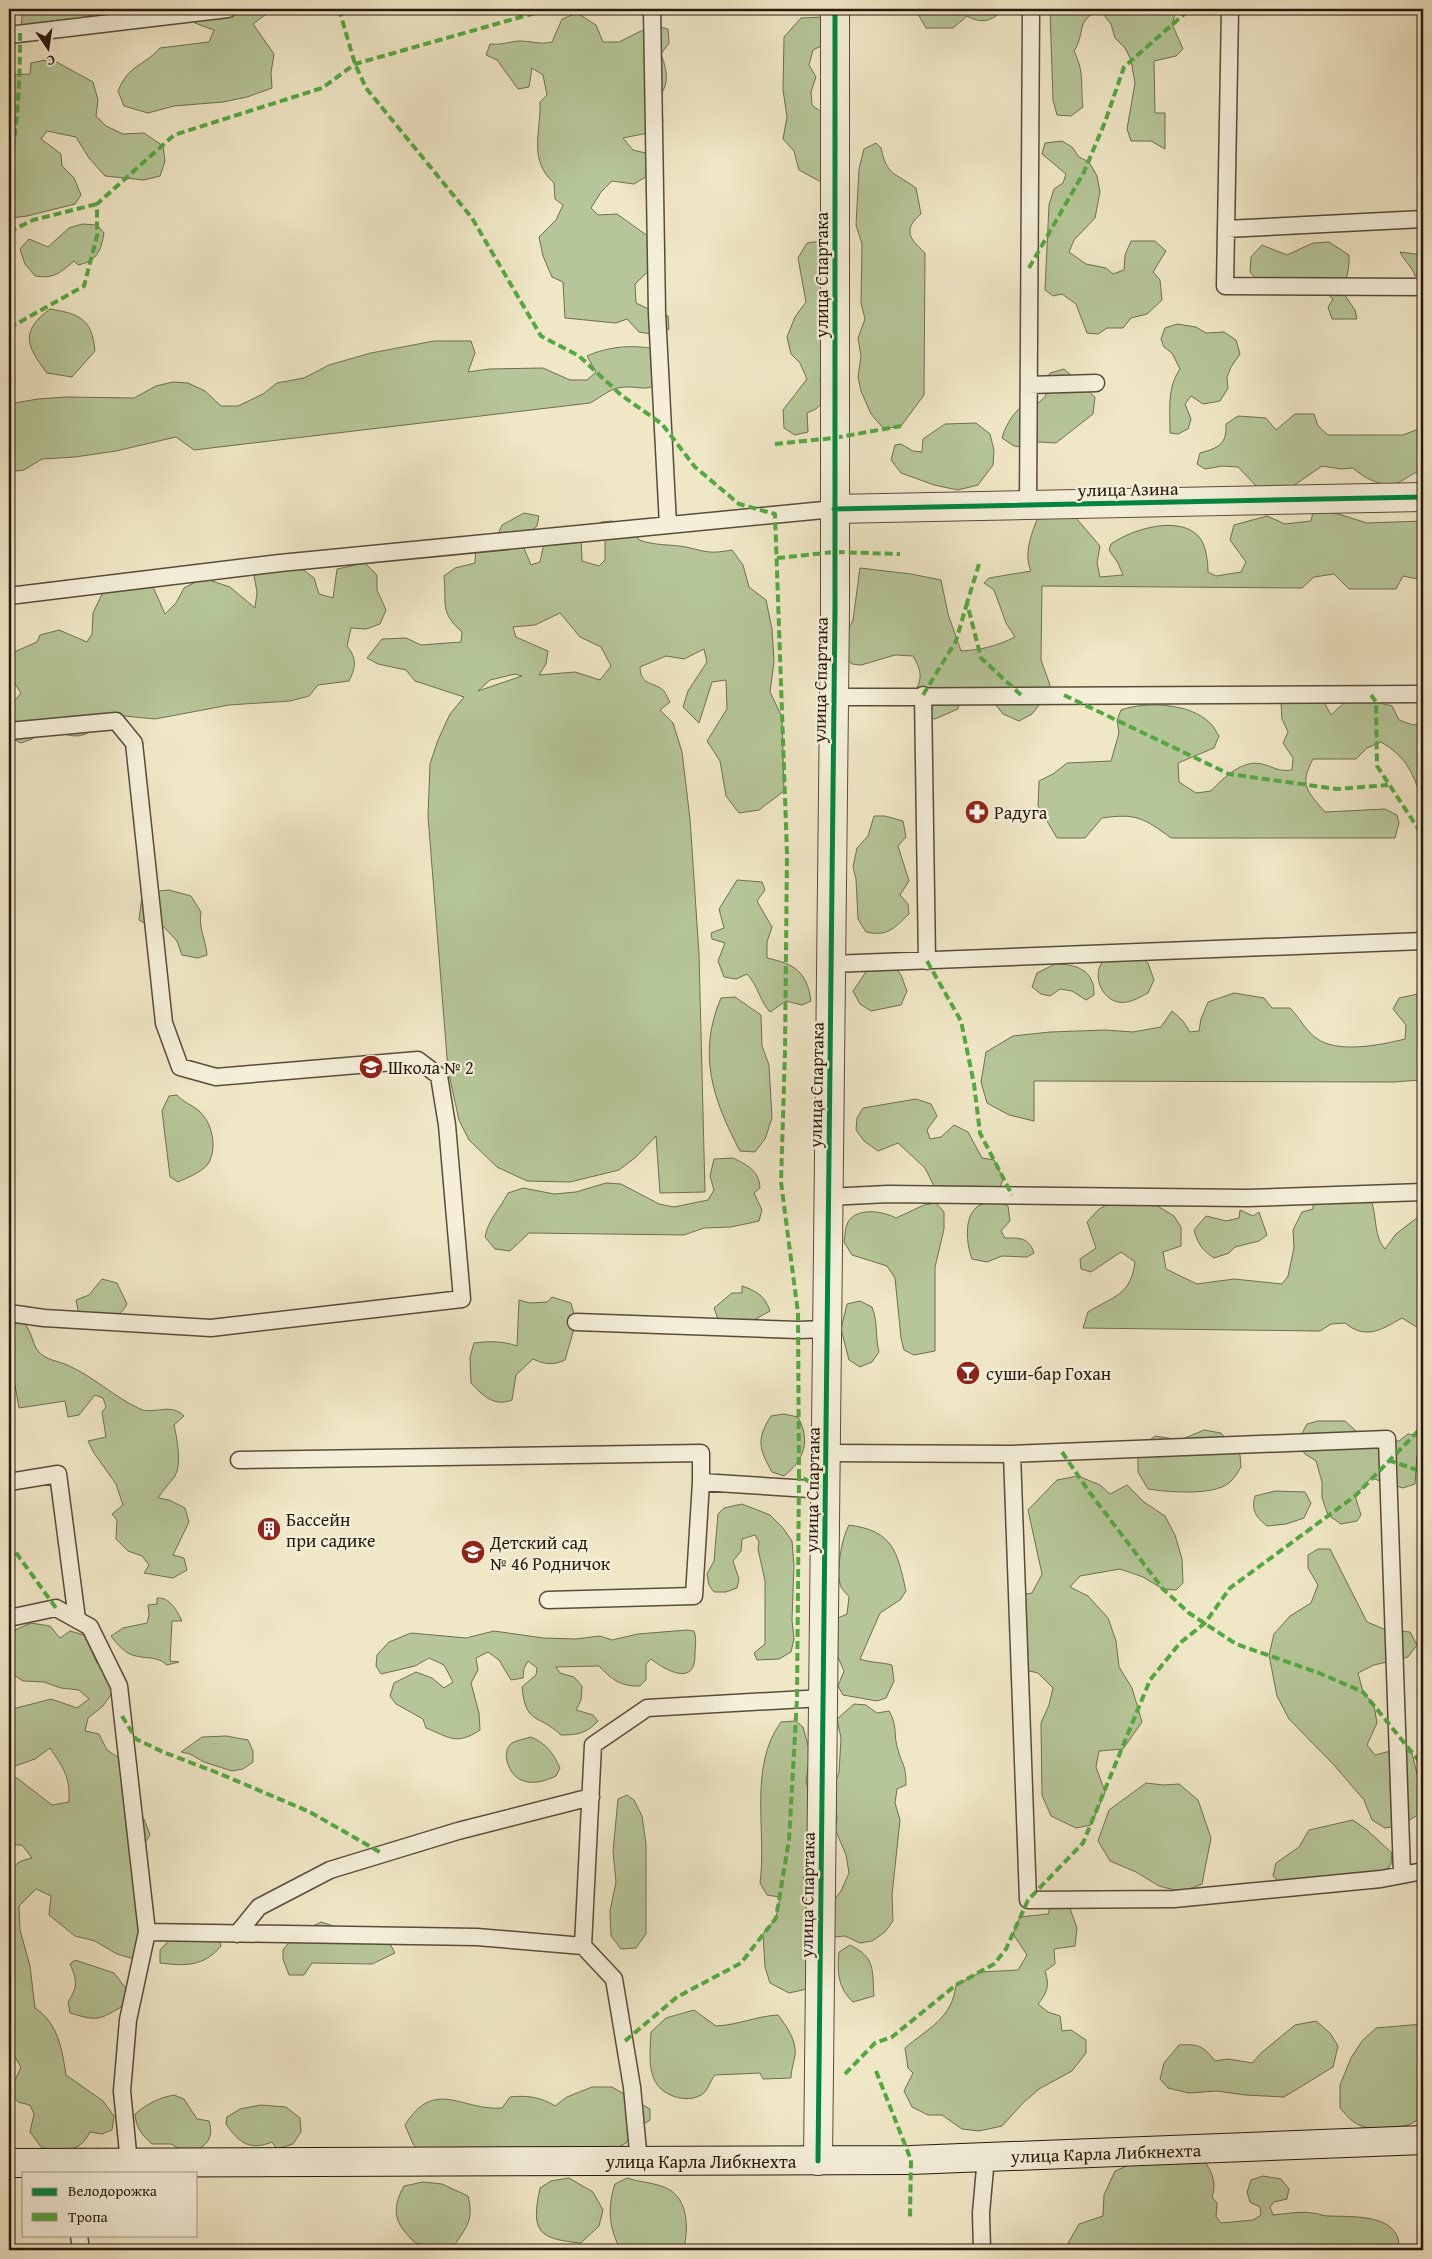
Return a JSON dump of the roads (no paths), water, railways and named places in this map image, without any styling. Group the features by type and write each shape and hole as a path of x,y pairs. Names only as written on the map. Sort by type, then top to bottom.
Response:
{"street":[{"name":"улица Спартака","path":"818,2161 834,697 835,9"},
{"name":"улица Азина","path":"834,509 1423,497"},
{"name":"улица Карла Либкнехта","path":"9,2163 71,2168 129,2164 818,2161 986,2157 1423,2140"}],"lane":[{"path":"9,35 228,9"},
{"path":"652,9 657,313 668,524"},
{"path":"1028,504 1031,9"},
{"path":"1230,9 1225,286 1423,287"},
{"path":"1226,229 1423,219"},
{"path":"1029,385 1096,383"},
{"path":"9,596 280,564 834,509"},
{"path":"834,697 923,695 1423,694"},
{"path":"923,695 927,961"},
{"path":"9,731 116,721 134,743 164,1023 180,1067 216,1076 418,1060 439,1076 447,1125 462,1299 211,1328 44,1318 9,1313"},
{"path":"831,964 1423,941"},
{"path":"828,1197 888,1194 1248,1198 1423,1192"},
{"path":"576,1322 798,1330 827,1329"},
{"path":"826,1453 1012,1454 1387,1439 1402,1874"},
{"path":"239,1460 700,1453 701,1482 694,1596 548,1600"},
{"path":"1012,1454 1028,1900 1174,1899 1381,1879 1423,1870"},
{"path":"9,1482 58,1474 77,1619"},
{"path":"701,1482 826,1490"},
{"path":"9,1618 56,1608 90,1627 119,1686 147,1932 128,2020 122,2091 129,2164"},
{"path":"583,1946 593,1745 647,1708 823,1698"},
{"path":"237,1934 259,1906 330,1870 458,1831 591,1796"},
{"path":"147,1932 477,1937 583,1946 614,1979 632,2087 639,2162"},
{"path":"982,2250 981,2213 986,2157"},
{"path":"79,2236 81,2250"}],"place":[{"name":"Радуга","path":"977,812"},
{"name":"Школа № 2","path":"371,1067"},
{"name":"суши-бар Гохан","path":"968,1373"},
{"name":"Бассейн при садике","path":"269,1529"},
{"name":"Детский сад № 46 Родничок","path":"473,1552"}]}
